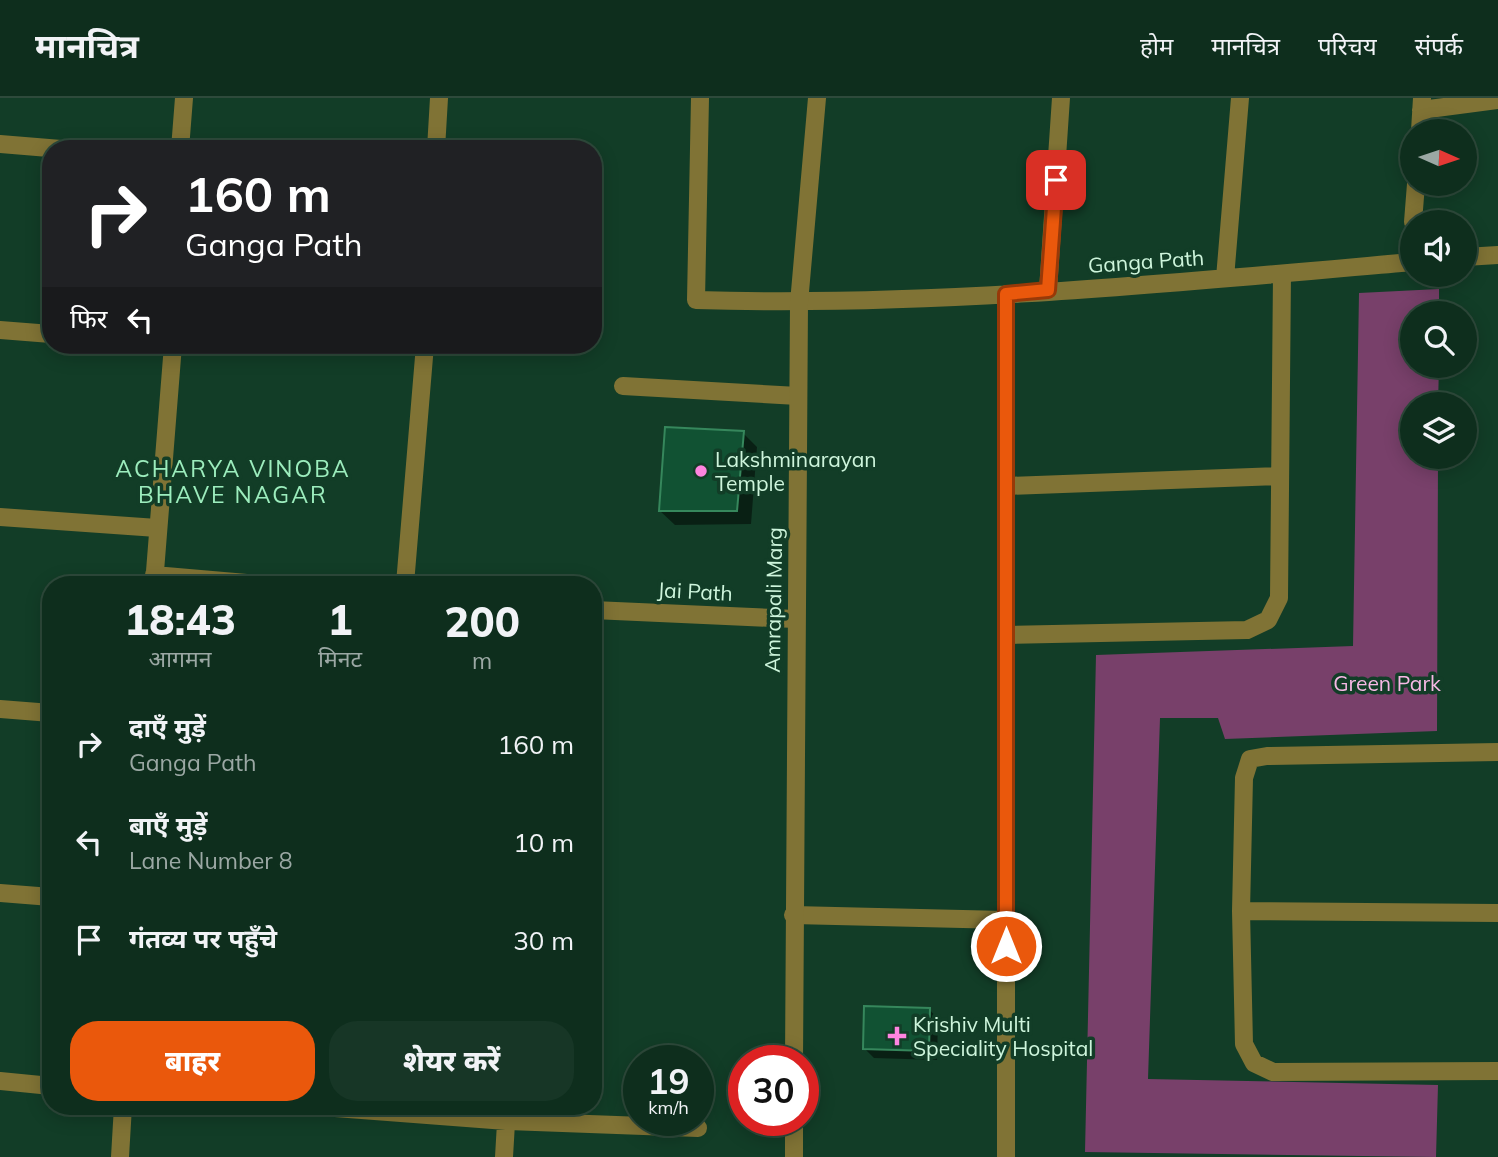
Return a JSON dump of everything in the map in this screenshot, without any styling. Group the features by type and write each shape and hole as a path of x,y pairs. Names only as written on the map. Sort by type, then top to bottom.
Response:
{"street":[{"path":"181,140 184,98"},
{"path":"437,140 439,98"},
{"name":"Ganga Path","path":"700,98 696,300 799,303 1006,294 1400,263"},
{"name":"Amrapali Marg","path":"794,1045 799,303 817,98"},
{"path":"1048,290 1061,98"},
{"path":"1224,278 1240,98"},
{"path":"1422,104 1498,100"},
{"path":"0,144 42,147"},
{"path":"1477,256 1498,255"},
{"path":"1007,635 1247,630 1268,620 1279,598 1282,274"},
{"path":"1006,294 1006,1157"},
{"path":"0,330 42,333"},
{"path":"154,576 172,354"},
{"path":"406,576 424,354"},
{"path":"623,386 798,396"},
{"path":"1006,486 1280,476"},
{"path":"0,517 157,528"},
{"name":"Jai Path","path":"602,610 795,619"},
{"path":"0,709 42,712"},
{"path":"1498,752 1267,755 1250,759 1244,778 1241,911 1244,1044 1254,1063 1273,1072 1498,1071"},
{"path":"0,894 42,896"},
{"path":"1241,911 1498,913"},
{"path":"793,915 1005,920"},
{"path":"0,1081 42,1085"},
{"path":"120,1157 122,1115"},
{"path":"504,1157 507,1115"},
{"path":"521,1115 623,1123"},
{"path":"794,1136 794,1157"}],"green space":[{"name":"Green Park","path":"1439,289 1439,301 1400,301 1400,378 1439,378 1438,392 1400,392 1400,469 1438,469 1437,731 1225,739 1218,718 1160,718 1148,1079 1438,1085 1436,1157 1085,1152 1096,655 1353,646 1359,293"}],"building":[{"name":"Lakshminarayan Temple","path":"665,427 744,431 737,511 659,511"},
{"path":"864,1006 930,1008 929,1051 863,1049"}],"place":[{"name":"Lakshminarayan Temple","path":"701,471"},
{"name":"Krishiv Multi Speciality Hospital","path":"897,1036"}],"district":[{"name":"ACHARYA VINOBA BHAVE NAGAR","path":"233,481"}],"route":[{"path":"1006,946 1006,294 1048,290 1056,180"}]}
